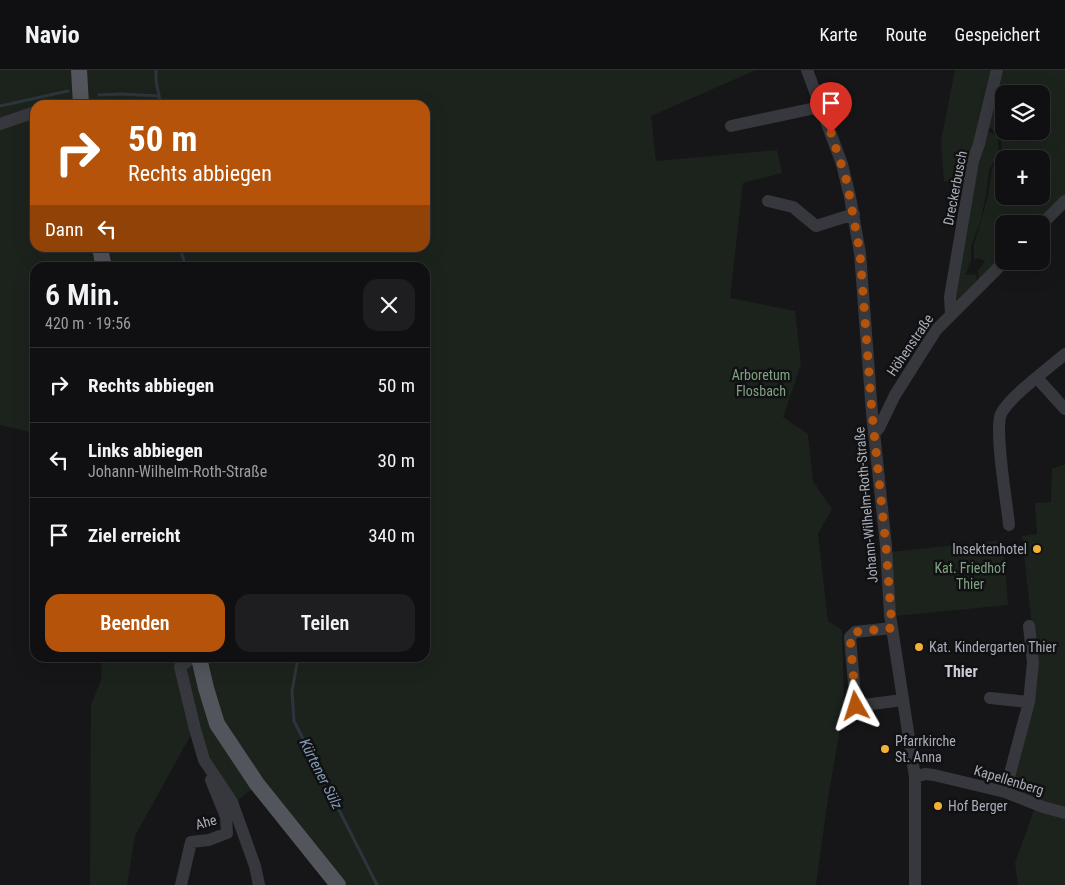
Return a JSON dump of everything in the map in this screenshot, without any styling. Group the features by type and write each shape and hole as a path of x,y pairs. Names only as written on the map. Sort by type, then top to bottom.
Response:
{"main road":[{"path":"79,70 81,100"},
{"path":"200,662 217,724 257,784 338,885"}],"street":[{"name":"Johann-Wilhelm-Roth-Straße","path":"807,70 842,164 854,214 860,253 892,628 915,777 915,885"},
{"name":"Dreckerbusch","path":"951,314 950,297 969,182 997,70"},
{"path":"731,126 820,107"},
{"path":"0,124 30,114"},
{"path":"768,201 793,207 816,226 854,214"},
{"path":"1050,217 1065,201"},
{"name":"Höhenstraße","path":"874,434 879,428 895,395 939,326 996,270"},
{"path":"1009,524 998,431 1000,415 1010,400 1065,354"},
{"path":"1037,378 1065,410"},
{"path":"1005,792 1029,702 1033,662 1028,626"},
{"path":"892,628 855,632 850,637 856,706 903,700"},
{"name":"Ahe","path":"181,885 191,842 209,840 227,834 226,817 205,766 180,667 186,662"},
{"path":"990,698 1029,702"},
{"name":"Ahe","path":"204,760 232,802 260,885"},
{"name":"Kapellenberg","path":"915,777 925,774 934,775 1005,792 1043,807 1065,813"}],"green space":[{"path":"0,70 75,70 78,100 30,100 30,111 0,121"},
{"name":"Arboretum Flosbach","path":"83,70 756,70 651,116 656,161 777,150 782,173 743,183 730,298 795,311 801,364 783,417 808,434 813,481 832,509 818,534 828,621 842,630 844,706 828,798 816,885 346,885 218,723 202,662 430,662 430,262 106,262 103,252 430,252 430,100 85,100"},
{"path":"955,70 1065,70 1065,195 1046,215 995,215 995,265 979,280 978,270 985,261 978,258 974,260 974,245 988,196 992,168 995,163 995,205 1050,205 1050,150 1002,150 1001,140 1050,140 1050,85 995,85 995,132 989,127 966,185 944,181 941,141"},
{"path":"30,117 30,252 96,252 97,262 30,262 30,432 0,425 0,127"},
{"path":"990,132 995,135 995,140 998,140 999,150 995,150 995,160 989,170 981,219 971,246 971,261 965,275 976,274 977,282 957,303 954,300 974,168"},
{"path":"1065,464 1065,811 1011,789 1036,662 1022,536 1037,534 1035,503 1051,502 1052,469"},
{"name":"Kat. Friedhof Thier","path":"1003,540 1008,605 895,616 891,552"},
{"path":"102,662 184,662 180,666 193,731 135,836 127,885 90,885 91,704 101,681"},
{"path":"188,662 193,662 204,687 256,786 234,803 207,759 181,668"},
{"path":"1035,807 1065,816 1065,885 1018,885 1015,863"}],"waterway":[{"name":"Kürtener Sülz","path":"156,70 160,100"},
{"path":"0,106 68,91"},
{"path":"99,95 159,96"},
{"name":"Kürtener Sülz","path":"181,252 184,262"},
{"name":"Kürtener Sülz","path":"297,662 292,691 294,721 377,885"}],"place":[{"name":"Insektenhotel","path":"1037,549"},
{"name":"Kat. Kindergarten Thier","path":"919,647"},
{"name":"Pfarrkirche St. Anna","path":"885,749"},
{"name":"Hof Berger","path":"938,806"}],"district":[{"name":"Thier","path":"961,671"}],"route":[{"path":"831,133 847,182 860,253 872,413 886,546 892,628 855,632 850,637 856,706"}]}
